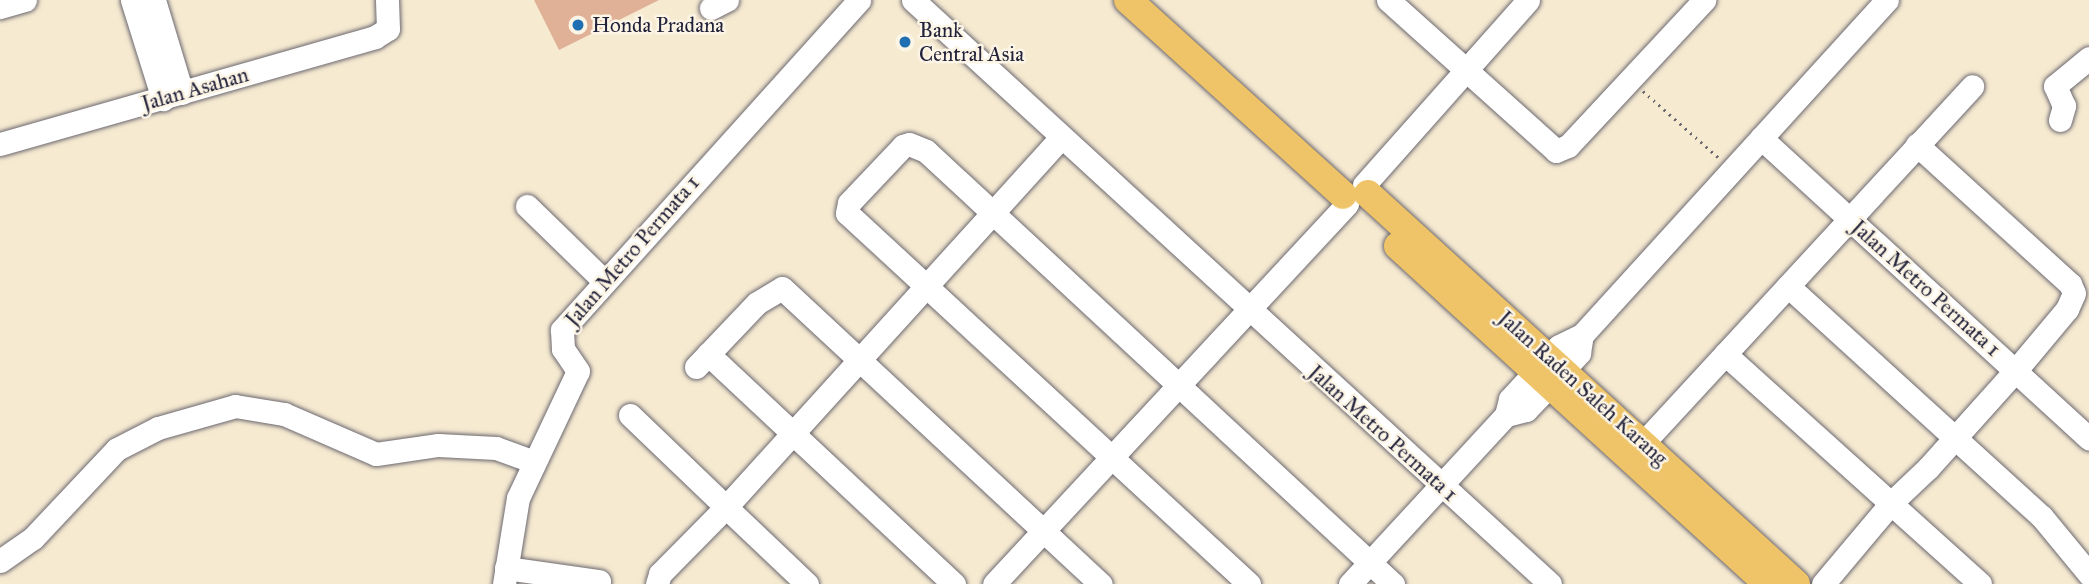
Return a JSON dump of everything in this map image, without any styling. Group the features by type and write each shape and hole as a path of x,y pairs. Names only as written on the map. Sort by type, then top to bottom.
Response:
{"main road":[{"name":"Jalan Raden Saleh Karang","path":"1128,0 1356,194"},
{"name":"Jalan Raden Saleh Karang","path":"1157,0 1356,194 1549,371 1768,584"},
{"name":"Jalan Raden Saleh Karang","path":"1549,371 1644,442 1796,584"}],"street":[{"path":"0,7 25,0"},
{"path":"132,0 173,96"},
{"path":"154,0 173,96"},
{"name":"Jalan Asahan","path":"0,144 375,37 388,29 387,0"},
{"name":"Jalan Metro Permata 1","path":"505,576 518,499 532,461 578,371 563,349 562,330 603,280 859,0"},
{"name":"Jalan Metro Permata 1","path":"913,0 1550,584"},
{"path":"1388,0 1556,151 1568,146 1704,0"},
{"path":"994,584 1356,194 1463,70 1528,0"},
{"path":"1350,584 1506,415 1526,410 1564,341 1582,335 1887,0"},
{"path":"2060,120 2064,106 2055,86 2089,58"},
{"path":"1644,442 1972,86"},
{"path":"657,584 660,574 795,435 860,359 1061,137"},
{"name":"Jalan Metro Permata 1","path":"1761,138 2089,439"},
{"path":"1249,584 846,213 849,203 909,144 926,152 995,213 1177,386 1393,584"},
{"path":"1823,584 1891,502 2016,370 2067,309 2074,293 2070,284 1917,145"},
{"path":"527,206 603,280"},
{"path":"1788,286 2042,517 2089,574"},
{"path":"954,584 795,435 702,361 757,303 782,288 1101,584"},
{"path":"1725,354 1980,584"},
{"path":"0,561 33,538 124,444 158,429 235,406 284,414 376,454 438,444 496,448 532,461"},
{"path":"630,415 807,584"},
{"path":"505,576 599,581"}],"path":[{"path":"1630,79 1732,170"}],"building":[{"name":"Honda Pradana","path":"534,0 659,0 559,50"}],"place":[{"name":"Honda Pradana","path":"578,25"},
{"name":"Bank Central Asia","path":"905,42"}]}
